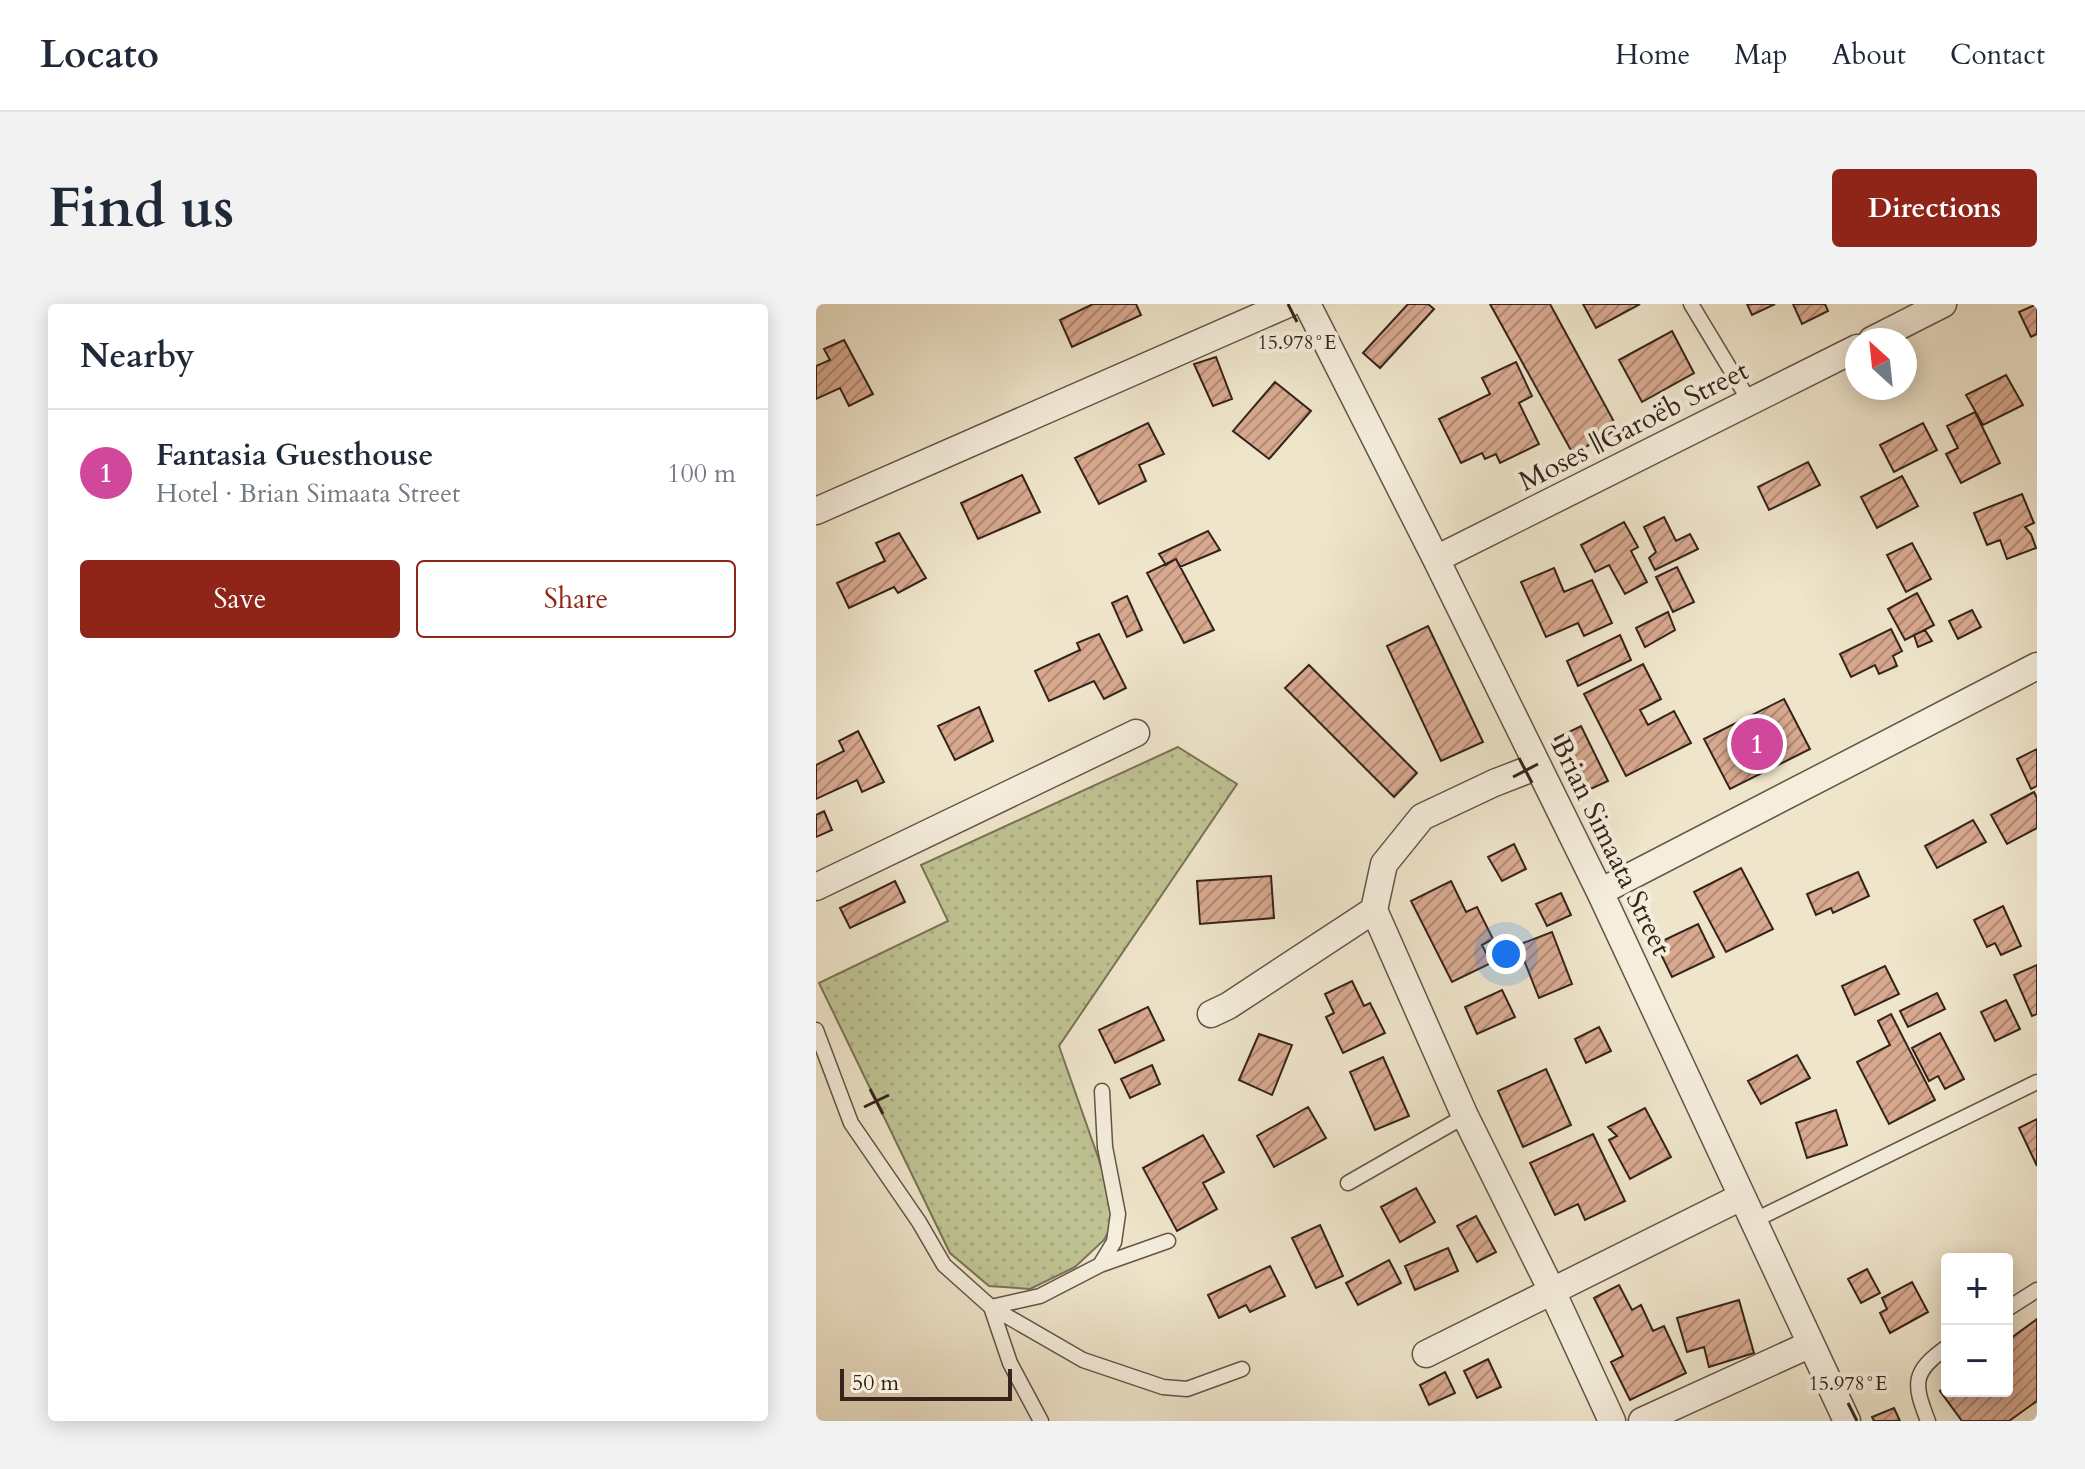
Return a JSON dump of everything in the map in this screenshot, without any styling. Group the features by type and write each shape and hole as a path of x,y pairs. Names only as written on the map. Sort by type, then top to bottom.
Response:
{"street":[{"path":"816,511 1288,304"},
{"name":"Brian Simaata Street","path":"1307,304 1600,892 1847,1421"},
{"path":"1896,328 1943,304"},
{"name":"Moses ǁGaroëb Street","path":"1436,559 1845,354"},
{"path":"1600,892 2037,666"},
{"path":"816,887 1136,733"},
{"path":"1538,766 1422,817 1384,864 1374,910 1465,1116 1612,1421"},
{"path":"1211,1014 1374,910"},
{"path":"1426,1354 1741,1197"},
{"path":"1642,1421 1811,1344"}],"lane":[{"path":"1691,304 1750,402"},
{"path":"816,1030 851,1123 919,1222 944,1265 991,1307 1083,1360 1163,1387 1187,1389 1242,1369"},
{"path":"1753,1221 2037,1082"},
{"path":"1100,1265 1114,1242 1118,1214 1105,1147 1102,1091"},
{"path":"1348,1183 1465,1116"},
{"path":"991,1307 1040,1296 1100,1265 1168,1241"},
{"path":"2013,1305 2037,1290"},
{"path":"991,1307 1010,1363 1041,1421"},
{"path":"1928,1421 1916,1387 1923,1366 1941,1352"}],"green space":[{"path":"1178,747 1237,784 1059,1046 1118,1214 1104,1240 1075,1267 1030,1289 989,1286 950,1253 819,983 948,921 921,865"}],"building":[{"path":"1093,304 1136,304 1141,315 1072,347 1060,320"},
{"path":"1408,304 1428,304 1434,309 1380,368 1363,353"},
{"path":"1490,304 1550,304 1618,429 1573,454"},
{"path":"1583,304 1640,304 1596,328"},
{"path":"1747,304 1775,304 1752,315"},
{"path":"1793,304 1825,304 1828,311 1802,324"},
{"path":"2037,304 2037,334 2031,337 2019,312"},
{"path":"1672,331 1694,373 1642,402 1619,360"},
{"path":"844,340 873,394 849,406 840,388 816,399 816,366 830,360 824,349"},
{"path":"1216,357 1232,399 1213,406 1194,364"},
{"path":"1516,362 1532,396 1519,403 1539,444 1500,463 1496,454 1485,459 1482,453 1461,463 1439,419 1490,394 1482,378"},
{"path":"2006,375 2023,405 1983,425 1966,395"},
{"path":"1275,382 1311,411 1269,459 1233,431"},
{"path":"1975,412 2000,463 1961,483 1946,454 1958,448 1947,426"},
{"path":"1148,423 1164,454 1139,465 1146,481 1099,504 1075,458"},
{"path":"1923,423 1937,450 1894,472 1880,445"},
{"path":"1808,462 1820,485 1769,510 1758,487"},
{"path":"1022,475 1040,512 978,539 961,503"},
{"path":"1902,476 1918,506 1877,528 1861,497"},
{"path":"2022,494 2034,523 2025,527 2036,548 2007,559 2000,540 1987,545 1974,513"},
{"path":"1664,517 1676,541 1690,534 1698,549 1655,570 1649,558 1656,552 1644,527"},
{"path":"1624,522 1638,547 1631,551 1647,582 1625,594 1609,565 1595,572 1581,545"},
{"path":"1208,531 1220,550 1180,567 1176,559 1166,565 1159,554"},
{"path":"899,533 926,578 898,593 894,587 849,608 837,583 885,561 876,543"},
{"path":"1912,543 1931,579 1906,592 1887,555"},
{"path":"1176,559 1214,630 1184,643 1147,573"},
{"path":"1677,567 1694,602 1673,612 1656,577"},
{"path":"1554,568 1564,592 1592,580 1612,623 1584,636 1578,623 1546,637 1521,582"},
{"path":"1917,593 1934,625 1905,640 1888,609"},
{"path":"1127,596 1142,630 1127,637 1112,603"},
{"path":"1972,610 1981,627 1958,639 1949,621"},
{"path":"1668,612 1675,630 1645,647 1636,628"},
{"path":"1428,626 1483,742 1441,761 1387,646"},
{"path":"1891,629 1902,651 1893,656 1897,666 1879,674 1875,665 1851,677 1840,654"},
{"path":"1925,630 1932,641 1918,647 1914,635"},
{"path":"1099,634 1126,688 1104,699 1094,681 1049,701 1035,671 1080,650 1077,643"},
{"path":"1620,635 1631,660 1578,686 1567,661"},
{"path":"1643,664 1661,699 1640,710 1648,725 1674,711 1691,743 1626,776 1584,694"},
{"path":"1309,665 1417,773 1394,797 1285,688"},
{"path":"1784,699 1810,749 1730,789 1704,739"},
{"path":"979,707 993,741 955,760 938,726"},
{"path":"1581,726 1608,781 1582,793 1555,739"},
{"path":"858,731 884,782 862,792 857,780 816,799 816,765 844,751 839,741"},
{"path":"2037,749 2037,786 2031,789 2017,759"},
{"path":"2034,792 2037,798 2037,828 2007,844 1991,815"},
{"path":"824,811 832,830 816,837 816,815"},
{"path":"1973,820 1986,842 1937,868 1925,846"},
{"path":"1514,844 1526,869 1502,881 1488,857"},
{"path":"1741,868 1773,929 1726,952 1694,892"},
{"path":"1858,872 1869,896 1833,913 1831,908 1816,915 1807,894"},
{"path":"1271,876 1274,918 1200,924 1197,881"},
{"path":"895,881 905,902 850,928 840,908"},
{"path":"1451,881 1466,912 1477,907 1493,939 1482,945 1491,963 1452,982 1411,901"},
{"path":"1561,893 1571,915 1547,926 1536,904"},
{"path":"2003,906 2021,946 2001,955 1995,943 1987,947 1974,920"},
{"path":"1698,924 1714,957 1672,977 1656,944"},
{"path":"1552,932 1572,984 1539,998 1518,945"},
{"path":"2037,965 2037,1014 2032,1016 2014,975"},
{"path":"1885,966 1899,994 1855,1015 1842,986"},
{"path":"1352,981 1364,1006 1370,1003 1385,1033 1343,1053 1326,1017 1334,1013 1325,994"},
{"path":"1502,990 1515,1017 1477,1034 1465,1007"},
{"path":"1937,993 1945,1009 1908,1027 1900,1011"},
{"path":"2006,1000 2020,1029 1995,1041 1981,1012"},
{"path":"1148,1007 1164,1040 1115,1063 1099,1030"},
{"path":"1891,1014 1935,1100 1889,1124 1857,1062 1890,1045 1878,1021"},
{"path":"1599,1027 1611,1051 1586,1063 1575,1039"},
{"path":"1940,1033 1964,1079 1945,1089 1938,1076 1929,1081 1912,1048"},
{"path":"1259,1034 1292,1045 1272,1095 1239,1080"},
{"path":"1797,1055 1810,1078 1761,1104 1748,1081"},
{"path":"1383,1057 1409,1116 1375,1130 1350,1072"},
{"path":"1152,1065 1160,1084 1130,1098 1121,1079"},
{"path":"1546,1069 1571,1125 1523,1147 1498,1091"},
{"path":"1308,1107 1326,1138 1274,1167 1257,1136"},
{"path":"1645,1108 1671,1157 1630,1179 1609,1140 1617,1136 1608,1127"},
{"path":"1836,1110 1847,1145 1807,1158 1796,1123"},
{"path":"2037,1119 2037,1166 2019,1128"},
{"path":"1593,1134 1625,1201 1585,1220 1578,1204 1555,1215 1530,1163"},
{"path":"1203,1135 1224,1172 1203,1183 1217,1209 1177,1231 1143,1168"},
{"path":"1416,1188 1435,1222 1400,1242 1381,1207"},
{"path":"1476,1216 1496,1252 1477,1262 1457,1226"},
{"path":"1320,1225 1343,1276 1316,1288 1292,1238"},
{"path":"1448,1248 1458,1271 1415,1290 1405,1266"},
{"path":"1389,1260 1401,1283 1358,1305 1346,1283"},
{"path":"1270,1266 1285,1296 1250,1312 1246,1305 1219,1318 1208,1295"},
{"path":"1867,1269 1880,1293 1861,1303 1848,1279"},
{"path":"1912,1282 1928,1312 1890,1333 1880,1313 1887,1309 1882,1298"},
{"path":"1619,1285 1632,1310 1641,1305 1653,1331 1664,1326 1686,1373 1630,1400 1611,1362 1623,1356 1594,1298"},
{"path":"1739,1300 1754,1353 1709,1367 1704,1347 1687,1352 1677,1318"},
{"path":"2037,1319 2037,1401 2009,1421 1962,1421 1944,1397 2013,1397 2013,1337"},
{"path":"1488,1359 1501,1387 1477,1398 1464,1371"},
{"path":"1445,1372 1455,1393 1429,1405 1420,1385"},
{"path":"1894,1408 1900,1421 1874,1421 1872,1417"}],"place":[{"name":"Fantasia Guesthouse","path":"1757,744"}]}
